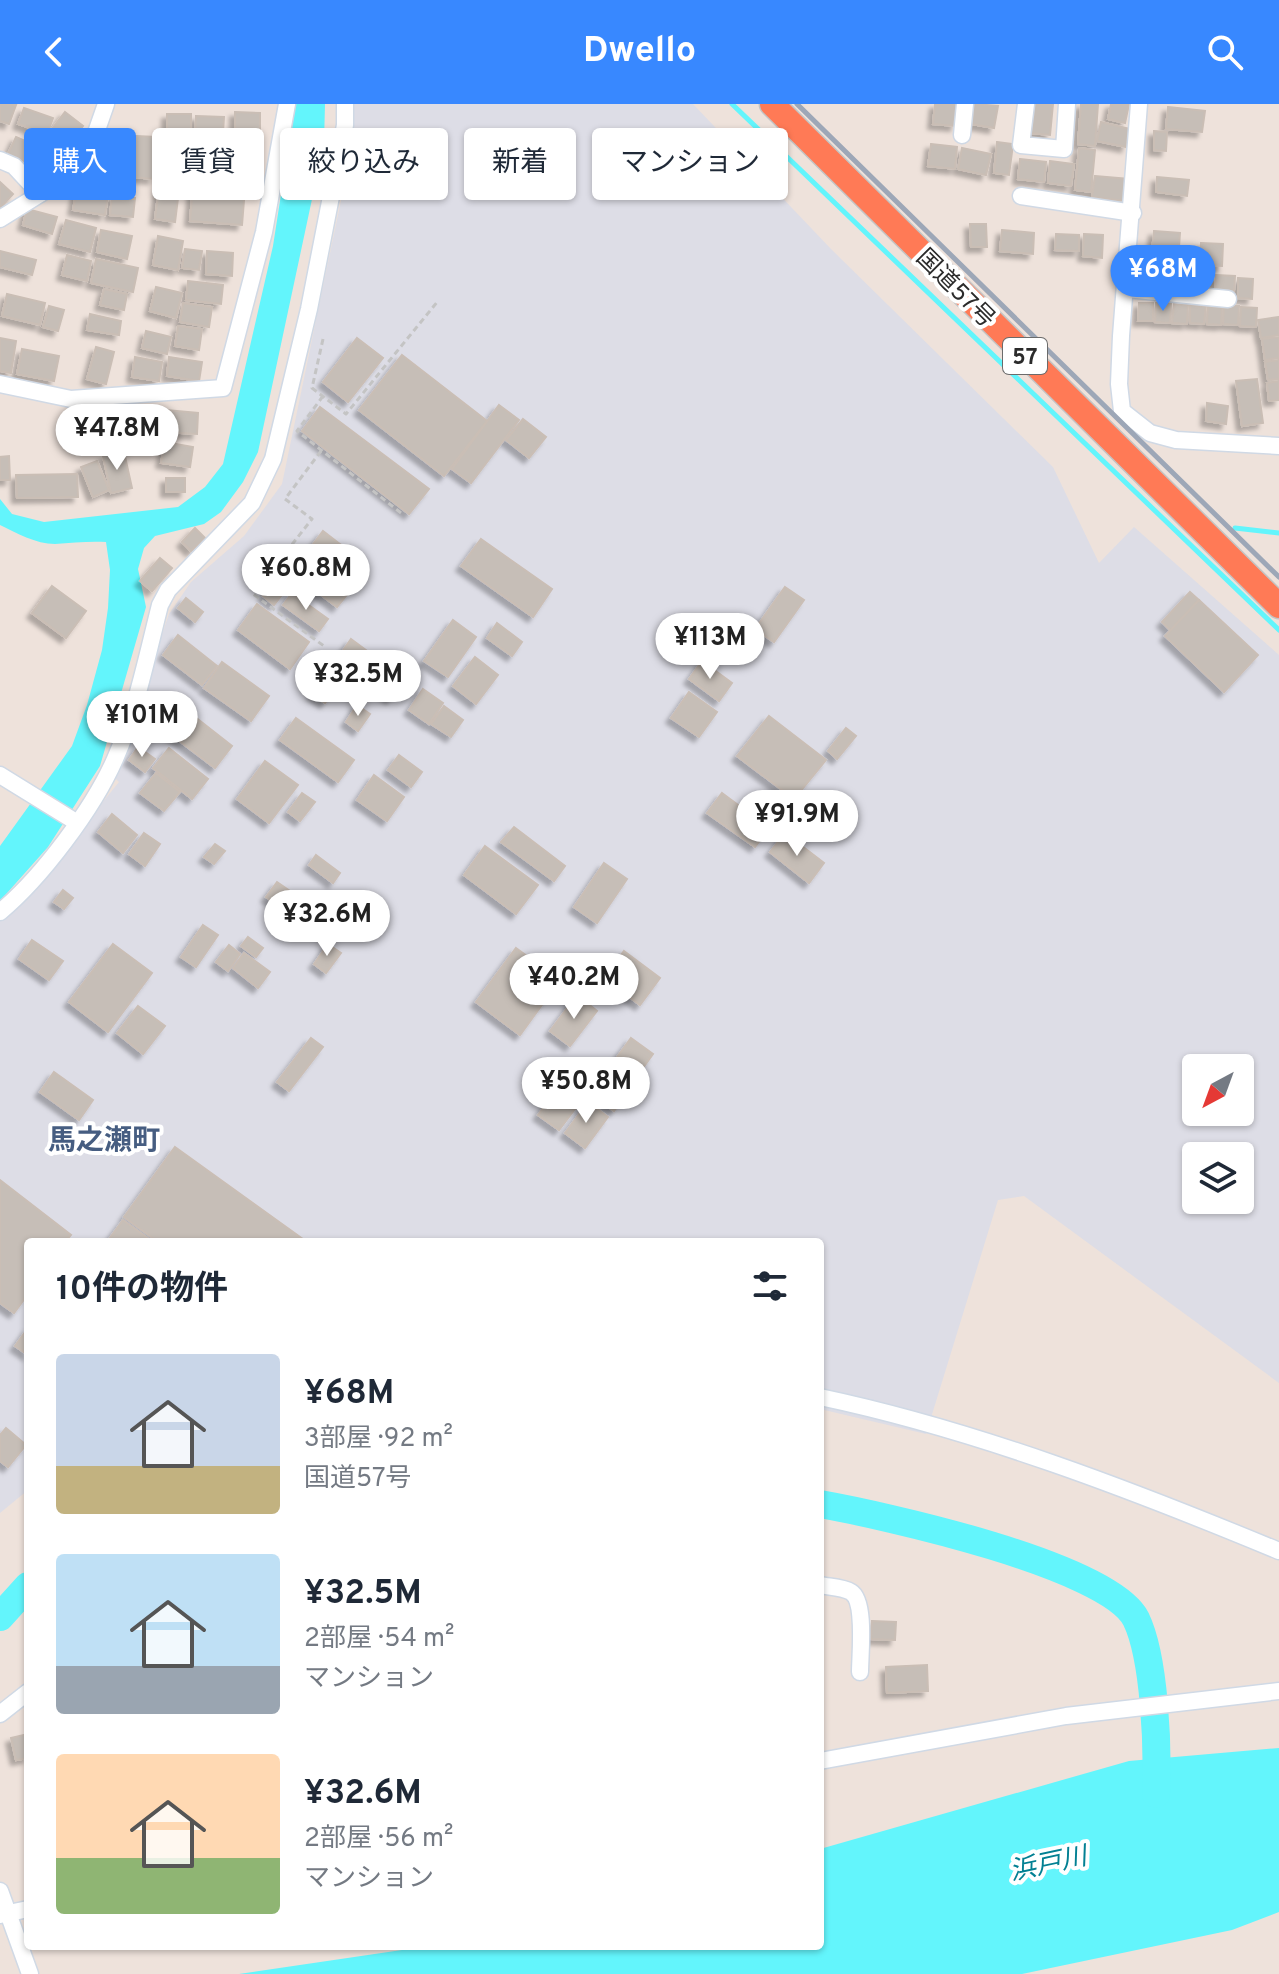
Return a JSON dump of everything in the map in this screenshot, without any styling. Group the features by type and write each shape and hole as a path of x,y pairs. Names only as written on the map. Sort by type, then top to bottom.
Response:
{"highway":[{"name":"国道57号","path":"772,104 1279,606"}],"street":[{"path":"98,128 106,104"},
{"path":"0,384 71,399 223,388 264,232 287,104"},
{"path":"0,912 36,877 114,760 160,605 186,568 252,503 273,459 319,263 345,125 345,104"},
{"path":"962,135 965,104"},
{"path":"1026,104 1021,145 1064,149 1067,104"},
{"path":"1139,104 1119,384 1122,411 1150,433 1176,440 1279,446"},
{"path":"0,160 14,166 24,177"},
{"path":"1021,196 1133,213"},
{"path":"0,219 30,200"},
{"path":"1126,289 1228,299"},
{"path":"0,775 74,820"},
{"path":"824,1398 1050,1463 1160,1502 1279,1551"},
{"path":"824,1586 850,1591 856,1597 860,1614 860,1672"},
{"path":"824,1760 1066,1716 1279,1691"},
{"path":"0,1714 24,1695"},
{"path":"0,1891 4,1914 30,1974"},
{"path":"4,1914 24,1910"}],"path":[{"path":"323,339 312,388 346,414 438,301"},
{"path":"323,396 297,431 401,513"},
{"path":"321,451 285,499 312,519 253,594 324,646"}],"shaded area":[{"path":"353,104 693,104 716,128 592,128 592,200 784,200 1053,467 1099,563 1134,527 1279,655 1279,1383 1024,1196 998,1200 926,1434 824,1410 824,1238 24,1238 24,1493 0,1513 0,920 19,905 119,782 114,777 169,614 191,582 244,536 282,484 341,200 448,200 448,128 353,128"}],"water":[{"path":"295,104 325,104 324,128 291,128"},
{"path":"280,200 312,200 258,452 243,482 221,512 204,524 155,536 144,548 138,569 146,607 100,766 48,847 0,901 0,846 72,746 87,705 102,650 110,570 106,542 48,544 26,538 0,525 0,499 12,514 44,522 178,507 205,487 223,464 273,246"},
{"name":"浜戸川","path":"1279,1748 1279,1912 1232,1930 1022,1974 239,1974 402,1950 824,1950 824,1848 1129,1761"}],"building":[{"path":"0,104 16,105 9,124 0,121"},
{"path":"935,104 958,104 955,126 933,124"},
{"path":"974,104 998,106 994,128 971,124"},
{"path":"1034,104 1053,104 1050,135 1031,133"},
{"path":"1081,104 1098,104 1095,146 1078,144"},
{"path":"1111,104 1129,104 1125,123 1108,119"},
{"path":"1168,107 1205,111 1202,132 1166,129"},
{"path":"24,108 53,118 49,128 30,128 18,124"},
{"path":"65,112 83,126 81,128 53,128"},
{"path":"235,112 260,113 260,128 235,128"},
{"path":"167,114 191,114 191,128 167,128"},
{"path":"196,116 224,117 223,128 195,128"},
{"path":"1101,122 1130,129 1126,147 1097,141"},
{"path":"1154,131 1167,132 1166,151 1154,150"},
{"path":"136,136 152,137 152,179 136,177"},
{"path":"16,137 24,140 24,161 8,154"},
{"path":"997,142 1013,144 1009,175 994,173"},
{"path":"931,144 957,147 955,169 928,166"},
{"path":"962,148 991,154 986,175 958,169"},
{"path":"1079,148 1095,150 1091,192 1075,190"},
{"path":"1020,159 1046,162 1044,182 1018,179"},
{"path":"1050,161 1074,164 1071,186 1048,183"},
{"path":"1095,176 1129,179 1126,201 1092,197"},
{"path":"1157,177 1189,180 1187,196 1156,192"},
{"path":"0,182 13,194 1,207 0,206"},
{"path":"75,200 107,200 105,215 73,210"},
{"path":"112,200 135,200 133,217 110,215"},
{"path":"157,200 178,200 175,222 155,219"},
{"path":"192,200 244,200 242,225 190,221"},
{"path":"27,209 57,217 52,234 23,225"},
{"path":"66,220 96,228 90,252 59,244"},
{"path":"970,224 986,224 987,247 971,247"},
{"path":"101,230 132,236 127,259 97,252"},
{"path":"1002,230 1034,233 1033,254 1000,251"},
{"path":"1154,231 1180,233 1177,274 1150,272"},
{"path":"1056,234 1079,235 1079,251 1055,250"},
{"path":"1084,234 1103,235 1102,258 1083,256"},
{"path":"158,236 183,241 178,270 153,265"},
{"path":"1201,243 1223,244 1222,266 1199,265"},
{"path":"185,249 202,251 199,270 182,268"},
{"path":"0,251 36,260 32,275 0,267"},
{"path":"207,251 233,253 232,276 206,274"},
{"path":"67,255 91,261 87,281 62,275"},
{"path":"96,259 138,268 133,292 91,283"},
{"path":"1198,266 1213,266 1213,280 1197,279"},
{"path":"1216,275 1235,276 1234,291 1215,289"},
{"path":"1238,278 1253,279 1252,299 1238,298"},
{"path":"188,281 223,285 221,304 186,300"},
{"path":"156,287 182,293 176,318 150,311"},
{"path":"104,289 127,294 124,310 100,305"},
{"path":"7,294 45,303 40,325 2,316"},
{"path":"183,303 212,307 209,327 180,322"},
{"path":"1139,303 1153,303 1153,321 1138,321"},
{"path":"1156,303 1171,304 1170,323 1155,322"},
{"path":"1174,304 1188,305 1187,324 1172,323"},
{"path":"1190,305 1206,306 1204,324 1190,323"},
{"path":"1224,305 1239,306 1238,325 1223,324"},
{"path":"49,306 64,310 58,331 43,327"},
{"path":"1208,306 1222,307 1221,325 1207,324"},
{"path":"1241,307 1257,308 1256,327 1240,326"},
{"path":"90,314 121,321 119,335 87,330"},
{"path":"1279,317 1279,335 1261,338 1258,320"},
{"path":"178,326 202,329 199,350 175,346"},
{"path":"146,331 171,337 167,354 142,348"},
{"path":"1279,337 1279,358 1265,360 1262,339"},
{"path":"0,338 16,341 11,373 0,371"},
{"path":"357,338 383,358 348,402 323,382"},
{"path":"96,347 114,352 106,384 87,379"},
{"path":"22,349 59,356 54,381 17,374"},
{"path":"402,355 487,421 444,476 359,410"},
{"path":"135,357 162,362 159,381 132,377"},
{"path":"169,357 202,362 199,381 167,376"},
{"path":"1279,360 1279,379 1268,380 1265,362"},
{"path":"1257,379 1263,423 1242,426 1236,381"},
{"path":"1279,381 1279,400 1269,401 1267,383"},
{"path":"1207,403 1228,406 1226,424 1206,421"},
{"path":"104,405 123,406 121,437 102,436"},
{"path":"499,405 519,420 471,483 452,469"},
{"path":"147,407 150,445 129,447 126,409"},
{"path":"320,407 429,489 409,514 302,431"},
{"path":"166,410 198,413 197,434 164,432"},
{"path":"523,419 546,437 529,458 506,440"},
{"path":"165,442 193,447 190,467 161,463"},
{"path":"124,452 132,488 111,493 103,456"},
{"path":"9,456 10,480 0,480 0,457"},
{"path":"97,461 109,490 93,497 81,467"},
{"path":"77,474 78,497 17,498 16,475"},
{"path":"166,478 185,478 185,492 166,492"},
{"path":"195,528 205,538 191,551 182,542"},
{"path":"323,531 358,558 343,577 308,551"},
{"path":"481,539 552,589 533,617 461,566"},
{"path":"303,556 350,591 337,607 291,572"},
{"path":"160,558 172,568 152,591 140,581"},
{"path":"277,578 288,587 274,605 263,596"},
{"path":"52,586 86,611 66,638 32,613"},
{"path":"785,587 804,600 774,642 755,629"},
{"path":"1190,592 1199,600 1171,631 1162,622"},
{"path":"292,593 328,619 319,631 283,605"},
{"path":"186,598 203,612 195,622 178,608"},
{"path":"1199,600 1258,655 1224,692 1165,636"},
{"path":"257,604 309,642 290,669 238,630"},
{"path":"453,620 476,637 448,677 424,661"},
{"path":"497,623 522,642 512,656 487,638"},
{"path":"178,635 217,666 202,685 163,655"},
{"path":"351,639 405,679 391,699 337,659"},
{"path":"475,657 498,675 476,704 453,686"},
{"path":"702,661 732,683 719,701 689,679"},
{"path":"222,662 269,696 251,721 204,688"},
{"path":"324,678 336,688 325,703 312,694"},
{"path":"423,689 443,703 429,724 409,710"},
{"path":"689,692 717,712 699,737 671,718"},
{"path":"167,695 232,746 215,768 149,718"},
{"path":"357,705 370,714 358,731 346,722"},
{"path":"444,706 463,720 451,737 431,724"},
{"path":"769,716 826,760 794,799 737,756"},
{"path":"296,718 354,760 338,782 280,740"},
{"path":"846,728 856,736 837,759 828,751"},
{"path":"138,747 155,759 145,772 129,760"},
{"path":"169,748 208,779 192,799 153,768"},
{"path":"399,755 422,772 411,787 388,770"},
{"path":"265,761 298,785 269,823 237,799"},
{"path":"156,773 180,792 164,811 140,793"},
{"path":"374,775 404,797 387,821 357,800"},
{"path":"302,793 315,802 300,821 288,812"},
{"path":"722,793 769,828 755,847 707,813"},
{"path":"112,814 137,835 123,853 98,832"},
{"path":"514,827 565,866 554,881 501,842"},
{"path":"144,833 160,844 145,866 129,854"},
{"path":"785,833 824,863 809,883 770,852"},
{"path":"215,844 225,851 214,864 204,857"},
{"path":"485,846 538,885 516,914 464,875"},
{"path":"316,855 340,873 333,883 309,865"},
{"path":"604,863 627,879 597,923 574,907"},
{"path":"277,882 322,913 311,929 266,897"},
{"path":"63,890 73,898 64,909 54,902"},
{"path":"203,925 218,935 196,967 181,957"},
{"path":"248,937 263,948 256,957 241,946"},
{"path":"32,940 63,961 49,980 19,959"},
{"path":"113,944 152,973 108,1032 69,1002"},
{"path":"328,944 341,953 326,973 314,964"},
{"path":"229,945 240,954 228,971 216,962"},
{"path":"516,948 560,980 520,1035 476,1002"},
{"path":"624,951 660,978 640,1005 604,978"},
{"path":"244,953 270,972 258,988 233,968"},
{"path":"577,995 597,1011 570,1046 550,1031"},
{"path":"138,1006 165,1026 143,1054 117,1033"},
{"path":"311,1038 323,1047 289,1091 277,1082"},
{"path":"631,1038 653,1054 629,1087 607,1071"},
{"path":"54,1072 93,1100 79,1120 40,1092"},
{"path":"565,1078 587,1093 559,1130 538,1115"},
{"path":"606,1086 623,1099 614,1111 596,1098"},
{"path":"588,1102 608,1117 585,1148 565,1133"},
{"path":"175,1147 301,1238 153,1238 124,1217"},
{"path":"0,1180 71,1235 68,1238 24,1238 24,1299 14,1313 0,1303"},
{"path":"123,1220 148,1238 110,1238"},
{"path":"24,1334 24,1352 15,1346"},
{"path":"6,1428 24,1443 8,1467 0,1461 0,1435"},
{"path":"872,1621 896,1622 895,1640 871,1639"},
{"path":"927,1665 928,1691 887,1693 886,1667"},
{"path":"24,1735 24,1759 16,1760 11,1738"}],"waterway":[{"path":"732,104 1279,630"},
{"path":"1235,528 1279,533"},
{"path":"824,1505 991,1545 1084,1580 1117,1599 1136,1619 1147,1656 1156,1729 1156,1794"},
{"path":"0,1617 24,1590"}],"railway":[{"path":"797,104 1279,577"}],"district":[{"name":"馬之瀬町","path":"104,1139"}]}
